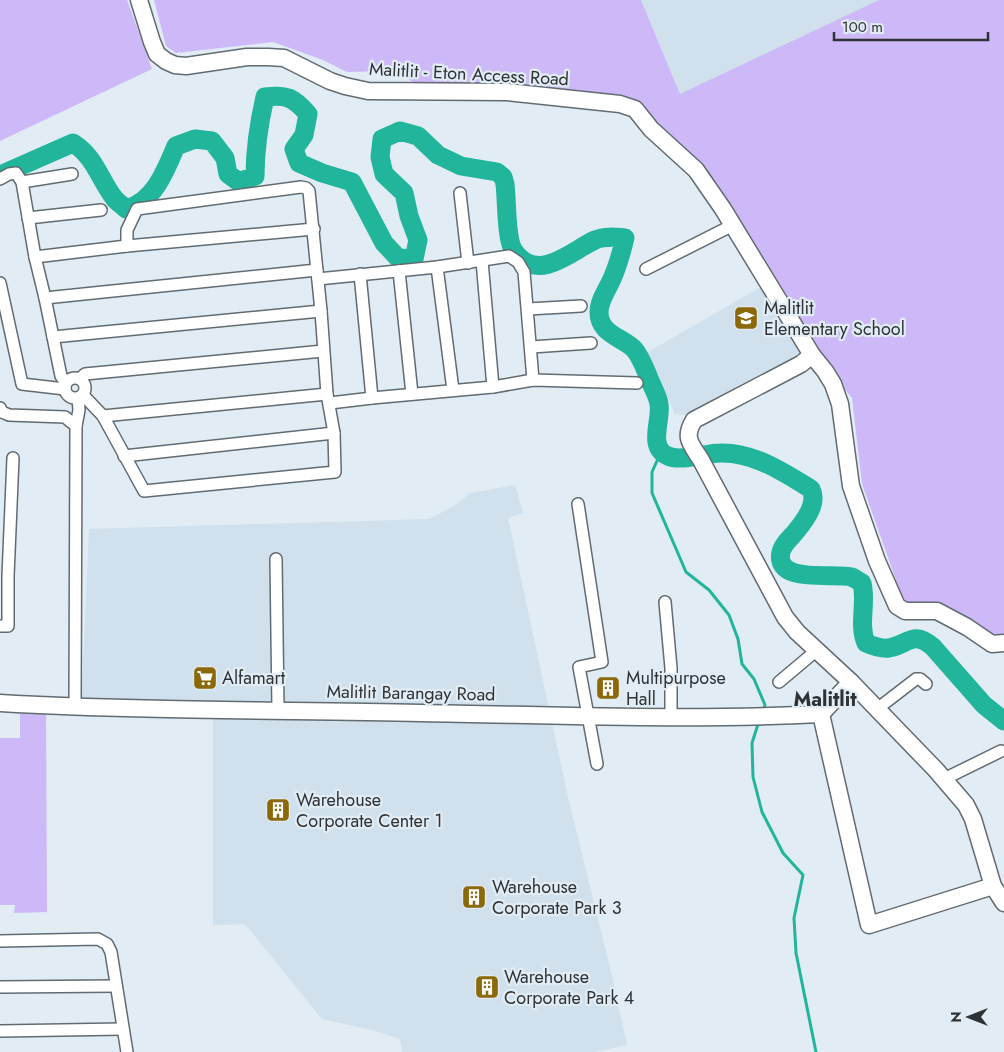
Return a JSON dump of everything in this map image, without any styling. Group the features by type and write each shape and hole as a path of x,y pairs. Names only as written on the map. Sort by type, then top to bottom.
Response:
{"street":[{"name":"Malitlit - Eton Access Road","path":"139,0 157,54 166,61 176,65 186,66 247,57 284,58 330,81 368,91 507,92 620,104 635,109 651,129 696,170 733,225 812,355 833,384 841,410 851,486 877,562 897,606 905,611 937,611 967,627 992,644 1004,643"},
{"path":"0,180 9,174 16,173 22,182 35,257 61,376 72,392 79,410 76,426 75,707"},
{"path":"22,182 72,174"},
{"path":"72,392 103,416 144,491 335,472 334,433 323,351 314,229 309,191 301,186 137,209 127,230 127,246"},
{"path":"460,194 468,263"},
{"path":"28,218 101,210"},
{"path":"646,269 733,225"},
{"path":"35,257 127,246 314,229"},
{"path":"45,298 317,274 360,274 399,271 509,256 518,262 524,272 533,380"},
{"path":"482,261 494,387"},
{"path":"437,267 453,390"},
{"path":"399,271 412,394"},
{"path":"360,274 372,398"},
{"path":"0,283 22,384 72,392 85,392 85,384 80,379 72,378 72,392 66,407 65,416"},
{"path":"528,309 581,306"},
{"path":"53,337 321,311"},
{"path":"531,347 591,343"},
{"path":"80,379 86,374 323,351"},
{"path":"812,355 801,364 694,420 688,433 688,440 785,617 797,632 877,709 944,779 966,805 973,820 993,886 1004,903"},
{"path":"103,416 328,399 372,398 494,387 533,380 637,383"},
{"path":"0,408 2,412 8,415 65,416 76,426"},
{"path":"124,456 334,433"},
{"path":"0,626 8,626 4,576 6,470 13,458"},
{"path":"578,504 602,662 579,667 597,764"},
{"path":"276,559 278,710"},
{"path":"666,602 671,668 671,717"},
{"path":"779,682 817,650"},
{"path":"877,709 916,678 926,684"},
{"path":"851,682 821,714 869,925 993,886"},
{"name":"Malitlit Barangay Road","path":"0,702 75,707 588,716 763,717 821,714"},
{"path":"944,779 1001,751"},
{"path":"0,941 98,940 107,944 111,952 128,1052"},
{"path":"0,988 116,986"},
{"path":"0,1031 123,1029"}],"shaded area":[{"path":"0,0 127,0 152,69 0,141"},
{"path":"154,0 641,0 680,94 879,0 1004,0 1004,638 998,638 912,606 902,597 862,484 852,398 838,381 726,208 638,104 414,84 401,71 347,72 323,60 273,42 176,53 166,46"},
{"path":"641,0 880,0 680,95"},
{"name":"Malitlit Elementary School","path":"766,284 808,360 692,416 675,414 648,352"},
{"path":"515,485 523,513 508,518 569,802 609,963 627,1045 595,1052 402,1052 400,1039 372,1030 322,1019 245,924 213,925 213,717 81,714 89,529 429,519 454,506 470,493"},
{"path":"20,704 46,707 47,912 14,913 15,905 0,905 0,738 20,738"}],"waterway":[{"path":"0,175 73,143 92,161 114,198 126,209 144,200 158,184 176,146 195,139 212,141 225,158 228,174 239,182 255,176 258,136 265,97 279,96 290,98 308,114 304,135 294,149 299,163 322,173 352,182 384,243 398,258 414,259 418,240 409,216 404,193 384,174 380,157 382,139 400,131 418,136 438,155 461,166 497,172 503,177 508,227 513,250 528,263 537,265 557,261 598,239 610,237 625,238 616,269 599,307 600,319 607,330 634,349 642,361 658,401 657,440 662,452 673,458 686,458 714,453 745,456 768,464 811,489 813,500 810,511 784,546 781,552 781,562 787,569 796,573 852,577 862,583 864,598 863,628 866,643 877,647 889,648 916,639 926,642 933,647 984,705 1004,721"},
{"path":"661,452 652,472 652,493 686,572 709,590 729,615 738,639 742,664 754,679 765,705 763,710"},
{"path":"759,721 752,743 753,777 762,812 783,853 803,875 794,918 796,953 816,1052"}],"place":[{"name":"Malitlit Elementary School","path":"746,318"},
{"name":"Alfamart","path":"205,678"},
{"name":"Multipurpose Hall","path":"608,688"},
{"name":"Warehouse Corporate Center 1","path":"278,810"},
{"name":"Warehouse Corporate Park 3","path":"474,897"},
{"name":"Warehouse Corporate Park 4","path":"487,987"}],"district":[{"name":"Malitlit","path":"825,699"}]}
